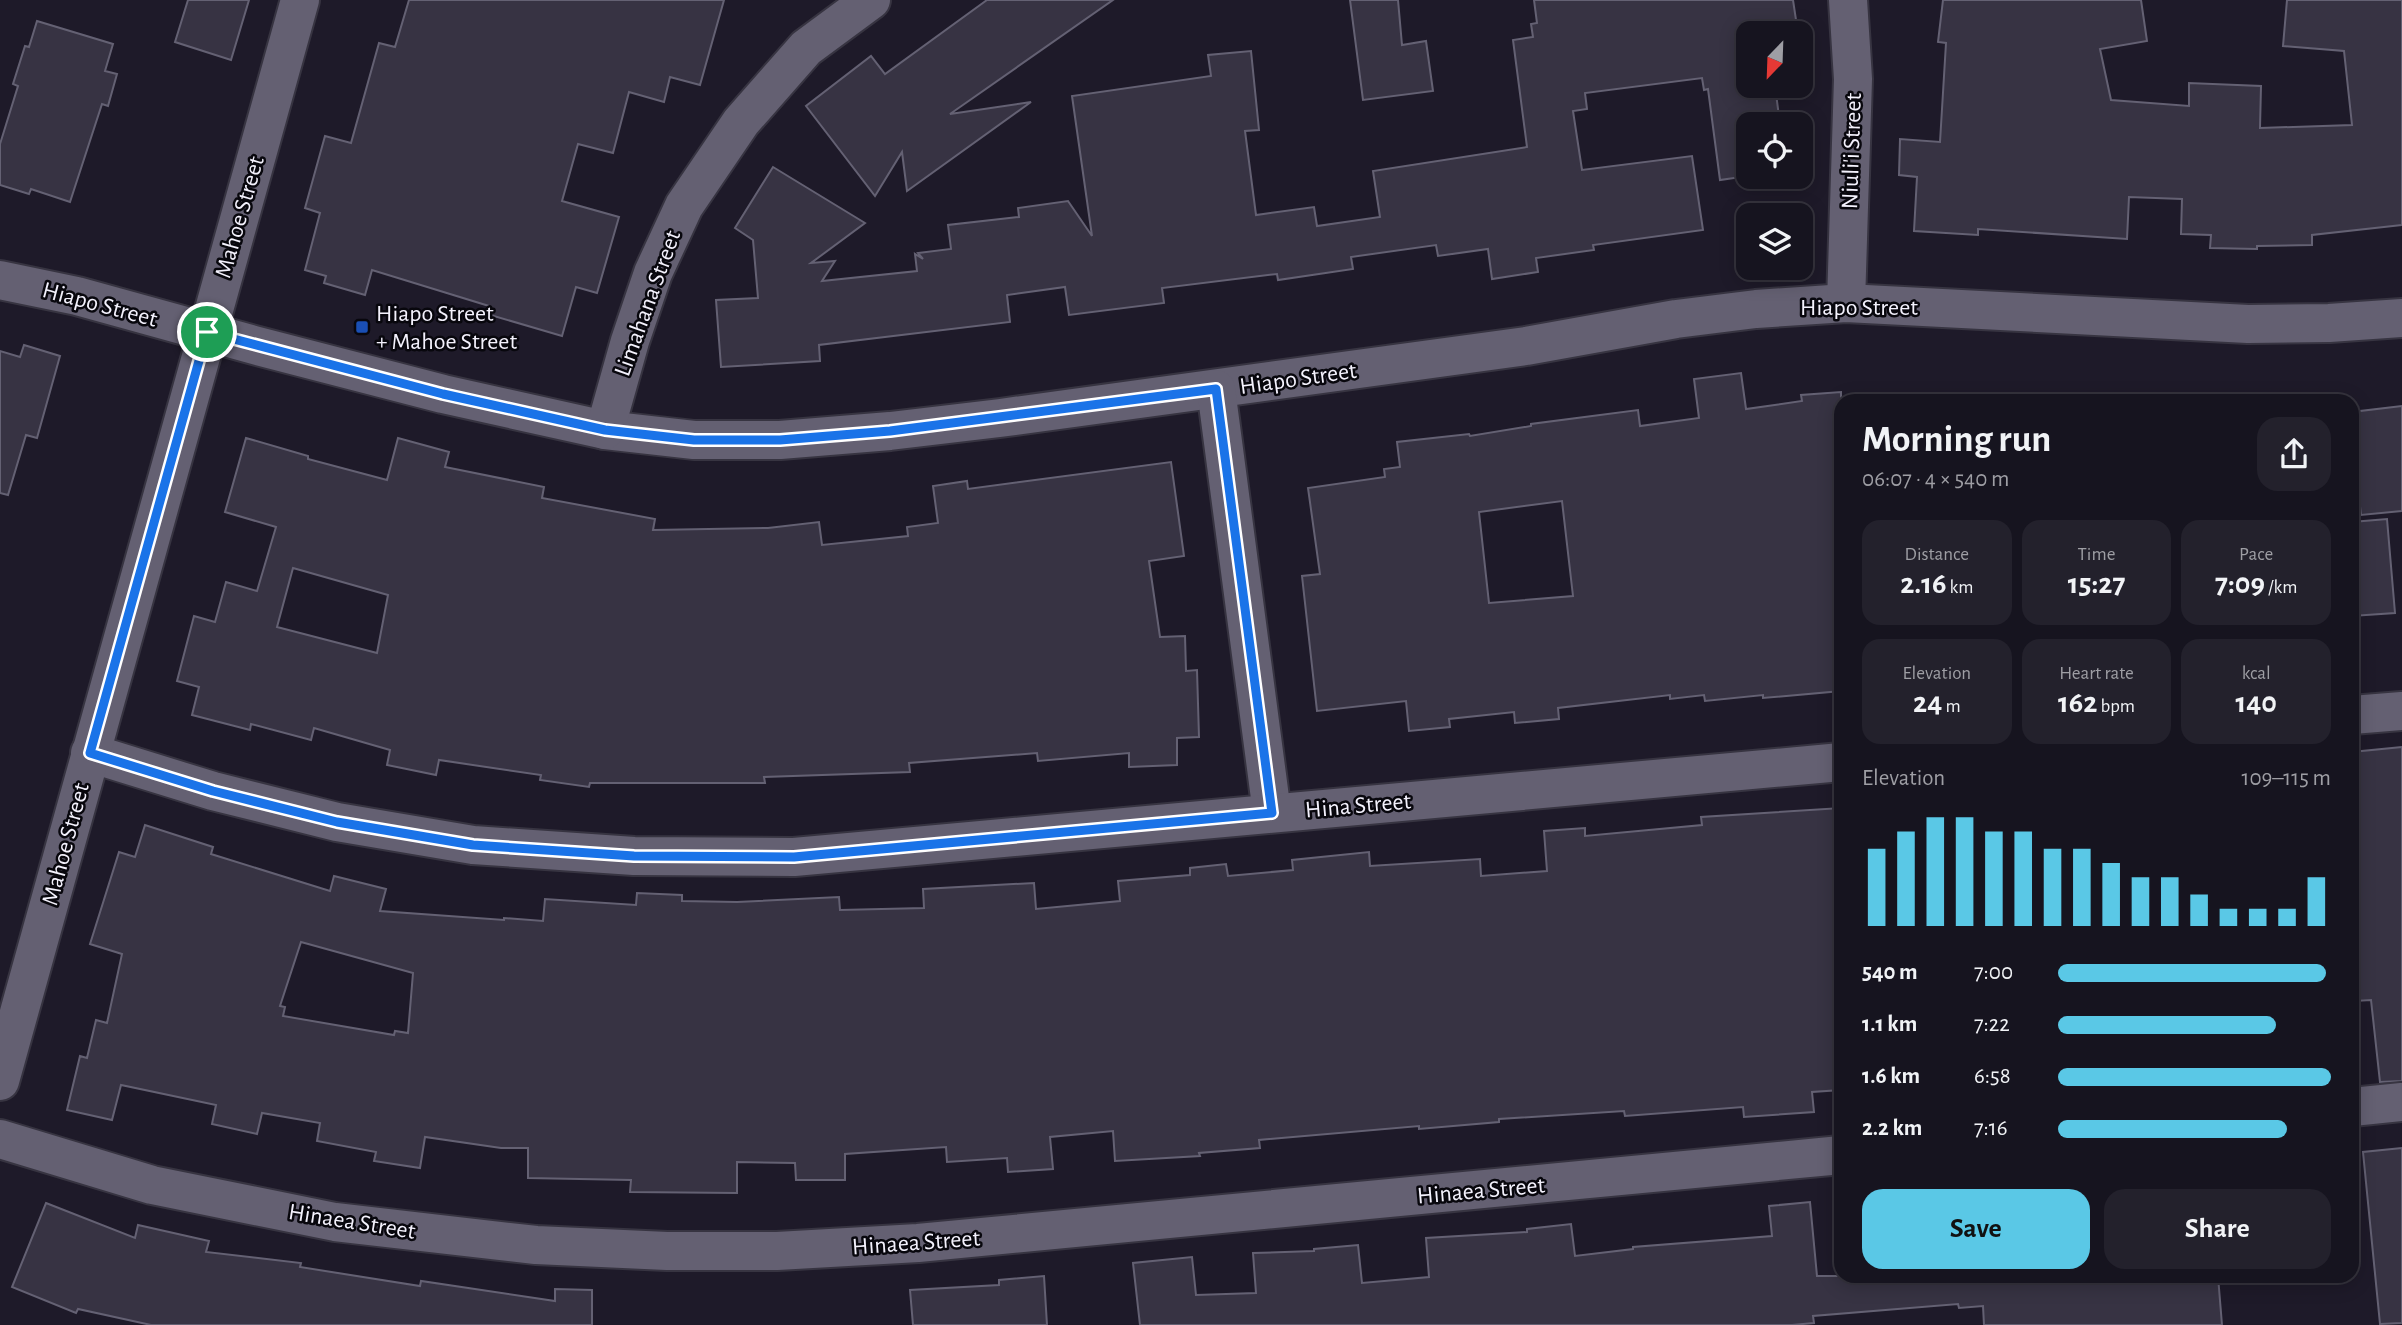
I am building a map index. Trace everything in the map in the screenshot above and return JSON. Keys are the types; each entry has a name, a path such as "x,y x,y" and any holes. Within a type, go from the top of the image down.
{"street":[{"name":"Mahoe Street","path":"0,1081 300,0"},
{"name":"Limahana Street","path":"605,430 630,341 653,273 684,205 741,122 806,48 871,0"},
{"name":"Niuli'i Street","path":"1846,303 1853,79 1848,0"},
{"name":"Hiapo Street","path":"0,280 78,296 443,394 605,430 694,440 780,440 904,429 1526,346 1676,318 1755,309 1846,303 2248,324 2329,323 2402,318"},
{"path":"1216,389 1272,813"},
{"path":"2359,714 2402,711"},
{"name":"Hina Street","path":"90,753 213,791 337,822 473,845 634,856 794,857 1834,763"},
{"path":"2359,1106 2402,1102"},
{"name":"Hinaea Street","path":"0,1139 152,1185 335,1222 536,1245 667,1251 777,1251 918,1243 1834,1156"}],"building":[{"path":"188,0 249,0 231,60 175,42"},
{"path":"409,0 724,0 700,85 670,77 664,102 629,92 613,153 578,144 562,201 619,217 597,293 576,287 562,336 487,314 489,306 372,270 365,295 324,283 326,276 305,270 320,213 305,208 325,136 351,143 379,43 395,47"},
{"path":"987,0 1113,0 950,114 1031,102 907,191 902,152 875,196 806,106 871,56 885,74"},
{"path":"1350,0 1398,0 1402,45 1426,41 1433,91 1363,100"},
{"path":"1534,0 1793,0 1796,21 1736,21 1736,98 1777,98 1778,112 1736,112 1736,178 1720,180 1708,89 1704,90 1702,78 1585,93 1587,109 1573,111 1582,170 1692,156 1703,230 1593,245 1594,250 1536,258 1538,272 1492,279 1488,249 1438,256 1436,245 1351,257 1353,269 1278,280 1277,274 1162,288 1164,303 1069,315 1065,287 1007,295 1010,322 819,345 820,361 721,367 716,300 758,298 753,240 735,228 773,167 865,223 811,263 835,261 822,281 917,271 915,254 923,259 918,253 951,249 948,225 1019,217 1018,208 1068,201 1092,236 1072,96 1211,76 1208,55 1251,51 1259,130 1245,131 1256,215 1314,207 1317,226 1380,217 1373,171 1527,147 1513,40 1533,37 1531,24 1537,23"},
{"path":"1943,0 2141,0 2147,41 2100,49 2111,100 2189,106 2189,83 2261,86 2260,128 2352,125 2344,51 2283,46 2287,0 2402,0 2402,225 2312,235 2312,245 2257,246 2257,249 2210,248 2211,235 2181,234 2182,199 2129,197 2127,239 1978,229 1978,235 1914,231 1917,177 1899,175 1900,139 1940,142 1946,43 1938,42"},
{"path":"37,21 113,44 105,71 117,74 108,106 102,104 70,202 31,189 29,194 0,185 0,144 18,86 13,84 25,46 29,47"},
{"path":"24,345 60,356 37,438 26,435 8,495 0,493 0,351 20,357"},
{"path":"1741,373 1746,409 1802,401 1801,395 1841,392 1834,394 1834,692 1705,701 1704,695 1670,699 1670,695 1558,708 1559,719 1515,723 1514,712 1449,719 1450,727 1409,731 1406,701 1317,711 1302,576 1320,574 1308,488 1385,477 1384,469 1400,467 1397,442 1470,436 1531,424 1638,410 1640,426 1699,418 1694,379","holes":["1562,501 1573,596 1489,603 1479,512"]},
{"path":"2402,406 2402,511 2361,515 2359,411"},
{"path":"246,438 308,456 308,459 387,480 398,438 449,452 445,467 544,487 542,498 655,519 653,530 768,528 819,522 822,545 908,536 907,527 938,523 933,486 967,481 968,489 1171,462 1184,556 1149,561 1160,637 1185,636 1186,671 1197,670 1199,737 1177,738 1177,765 1129,767 1129,753 1038,761 1037,753 909,763 910,772 764,777 765,783 590,783 589,787 540,780 541,775 439,760 436,775 387,765 390,750 314,728 311,740 251,724 250,730 192,715 199,687 177,681 194,616 215,622 226,582 257,591 276,527 225,512","holes":["293,568 388,595 377,653 277,627"]},
{"path":"2387,519 2395,613 2359,616 2359,521"},
{"path":"2402,747 2402,1081 2380,1082 2371,1000 2359,1001 2359,751"},
{"path":"1834,808 1834,1090 1812,1092 1814,1112 1744,1117 1743,1107 1625,1116 1624,1111 1499,1119 1499,1122 1419,1129 1419,1126 1259,1140 1260,1148 1199,1153 1200,1156 1115,1161 1113,1131 1050,1137 1053,1169 1008,1172 1007,1158 947,1162 946,1147 845,1154 845,1180 796,1180 795,1163 737,1162 737,1193 630,1192 631,1180 528,1178 528,1148 501,1148 425,1137 420,1168 374,1161 376,1152 317,1141 320,1123 262,1113 257,1134 212,1124 216,1105 121,1085 112,1120 67,1110 80,1056 87,1058 96,1020 107,1023 122,954 90,944 119,852 135,857 145,825 213,847 211,854 330,891 334,876 386,889 380,911 543,921 545,899 636,905 637,893 682,895 682,901 737,902 839,897 840,910 924,908 923,889 1034,883 1036,909 1120,901 1118,881 1190,875 1190,868 1226,864 1228,876 1293,870 1292,860 1369,852 1370,866 1480,859 1481,876 1547,871 1544,831 1585,828 1585,836 1702,825 1701,817","holes":["301,942 413,973 408,1033 395,1031 394,1035 283,1016 285,1007 280,1006"]},
{"path":"2402,1148 2402,1323 2380,1324 2363,1152"},
{"path":"1810,1202 1817,1276 1834,1276 1834,1283 2219,1283 2222,1325 1984,1325 1983,1306 1959,1308 1958,1304 1813,1316 1814,1323 1792,1325 1140,1325 1133,1263 1192,1257 1196,1295 1256,1293 1253,1253 1314,1251 1358,1245 1362,1283 1429,1277 1426,1238 1527,1232 1527,1229 1571,1224 1575,1256 1633,1247 1772,1236 1769,1206"},
{"path":"46,1203 135,1238 138,1225 209,1241 206,1252 301,1263 300,1267 420,1286 421,1281 555,1301 555,1289 592,1290 592,1325 151,1325 78,1309 76,1313 12,1287"},
{"path":"1044,1276 1047,1325 913,1325 910,1290 999,1285 999,1280"}],"place":[{"name":"Hiapo Street + Mahoe Street","path":"362,327"}],"route":[{"path":"207,332 443,394 605,430 694,440 780,440 890,431 1216,389 1272,813 794,857 634,856 473,845 337,822 213,791 90,753 207,332"}]}
